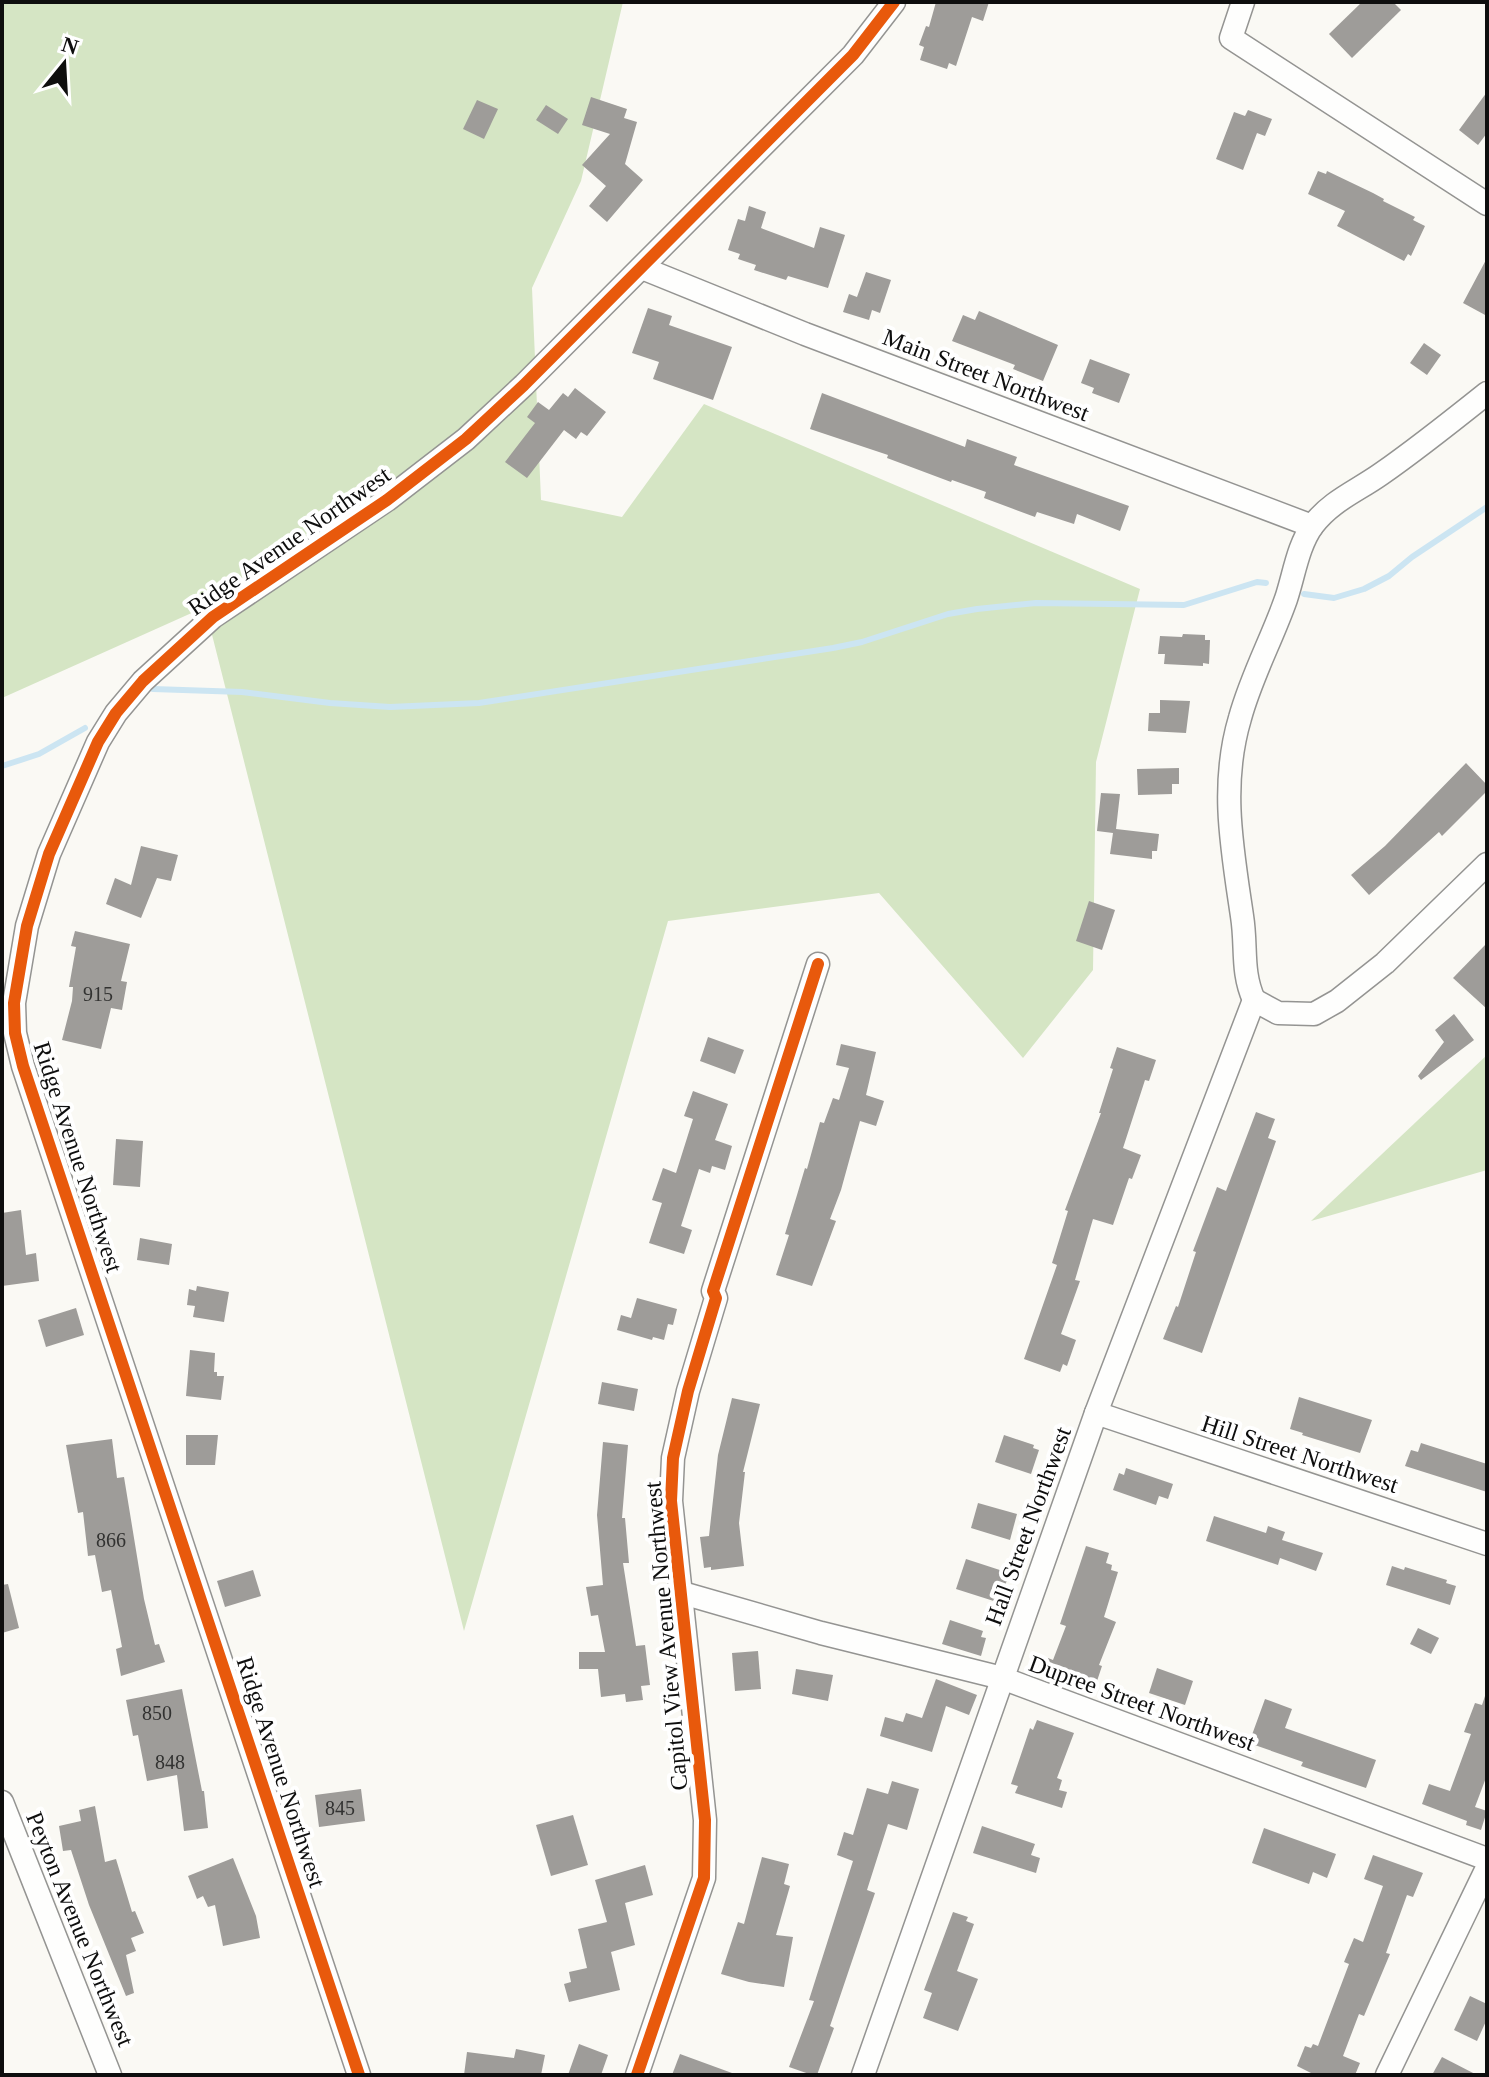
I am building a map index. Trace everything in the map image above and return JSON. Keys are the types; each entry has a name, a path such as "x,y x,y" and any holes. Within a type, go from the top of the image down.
{"street":[{"name":"Ridge Avenue Northwest","path":"359,2075 23,1066 15,1033 14,1003 27,926 49,854 98,742 143,681 213,617 387,500 466,439 642,268 853,55 894,2"},
{"path":"1243,2 1231,38 1487,204"},
{"name":"Main Street Northwest","path":"642,268 820,340 1312,526"},
{"path":"1487,393 1413,452 1336,501 1312,526 1303,545 1240,716 1231,757 1228,819 1243,923 1245,980 1254,1000 1278,1013 1314,1014 1325,1008 1385,963 1487,864"},
{"name":"Capitol View Avenue Northwest","path":"637,2075 704,1878 705,1820 679,1592 671,1501 673,1458 688,1391 716,1298 713,1291 818,964"},
{"name":"Hall Street Northwest","path":"863,2075 1096,1413 1254,1000"},
{"name":"Hill Street Northwest","path":"1096,1413 1487,1544"},
{"name":"Dupree Street Northwest","path":"679,1592 821,1633 1002,1678 1487,1859"},
{"name":"Peyton Avenue Northwest","path":"2,1802 110,2075"},
{"path":"1387,2075 1487,1868"}],"green space":[{"path":"2,2 623,2 581,181 532,288 541,500 622,517 704,404 1140,589 1096,762 1093,970 1023,1058 879,893 668,921 464,1631 205,607 2,698"},
{"path":"1487,1055 1487,1170 1311,1221"}],"building":[{"path":"936,2 989,2 983,21 972,17 956,66 949,63 947,69 920,60 924,47 919,45 926,26 929,27"},
{"path":"1362,2 1393,2 1401,10 1352,58 1329,34"},
{"path":"1487,92 1487,133 1478,145 1459,130"},
{"path":"591,97 627,109 624,118 637,122 625,164 643,180 607,222 589,206 606,186 582,165 610,134 582,125"},
{"path":"477,100 498,109 484,139 463,129"},
{"path":"546,105 568,119 558,134 536,120"},
{"path":"1248,110 1272,119 1265,136 1257,133 1243,170 1216,159 1234,112 1245,116"},
{"path":"1318,171 1326,174 1327,171 1373,193 1425,226 1411,256 1408,254 1404,261 1337,226 1345,211 1308,194"},
{"path":"749,206 766,212 761,228 814,248 820,227 845,235 828,288 754,270 756,265 738,259 740,254 728,250 738,219 745,221"},
{"path":"1487,258 1487,316 1463,303"},
{"path":"866,272 891,280 880,313 872,310 869,320 843,312 849,294 857,297"},
{"path":"648,308 672,316 669,325 732,347 713,400 653,379 659,362 632,353"},
{"path":"979,311 1058,345 1043,381 1013,369 1015,365 952,341 963,315 975,320"},
{"path":"1424,343 1441,355 1427,375 1410,363"},
{"path":"1090,359 1130,374 1119,403 1092,393 1094,388 1081,383"},
{"path":"575,388 606,412 587,436 581,432 576,439 564,430 527,478 505,462 535,423 527,417 538,402 549,410 563,393 568,397"},
{"path":"822,393 965,447 967,439 1017,457 1014,465 1129,506 1120,531 1077,514 1074,524 1037,512 1035,517 984,498 986,492 810,429"},
{"path":"1183,634 1205,635 1205,640 1210,640 1209,664 1164,664 1165,654 1158,654 1160,636 1182,637"},
{"path":"1160,700 1190,701 1186,733 1148,731 1149,713 1160,713"},
{"path":"1466,763 1487,785 1487,791 1442,836 1439,832 1369,895 1351,875 1385,846"},
{"path":"1179,768 1179,784 1172,784 1172,794 1138,795 1137,769"},
{"path":"1101,793 1120,794 1116,829 1159,834 1157,851 1152,851 1152,859 1110,854 1113,833 1097,831"},
{"path":"141,846 178,855 171,881 157,878 141,918 106,904 115,878 131,885"},
{"path":"1089,901 1115,910 1102,950 1076,941"},
{"path":"75,931 130,944 121,981 127,982 122,1010 111,1008 101,1049 62,1040 72,1001 73,987 69,987 76,947 71,946"},
{"path":"1487,943 1487,1009 1453,978"},
{"path":"1454,1014 1474,1040 1421,1080 1418,1076 1444,1042 1435,1030"},
{"path":"708,1037 744,1050 735,1074 700,1061"},
{"path":"841,1044 876,1052 866,1095 884,1101 876,1126 860,1121 830,1219 836,1221 812,1286 776,1275 789,1235 785,1234 820,1122 824,1123 833,1098 839,1100 849,1068 836,1065"},
{"path":"1117,1047 1156,1060 1149,1081 1145,1080 1123,1148 1141,1155 1132,1179 1129,1178 1113,1225 1093,1219 1075,1280 1080,1281 1061,1334 1076,1340 1067,1366 1063,1364 1060,1372 1024,1359 1057,1265 1052,1263 1068,1211 1065,1210 1101,1113"},
{"path":"693,1091 728,1104 715,1140 732,1146 725,1170 712,1166 710,1173 699,1169 681,1226 692,1230 684,1254 649,1243 662,1203 652,1200 663,1168 676,1173 693,1119 684,1116"},
{"path":"1256,1112 1275,1119 1268,1138 1276,1141 1202,1353 1163,1339 1178,1307 1196,1252 1193,1251 1217,1187 1226,1191"},
{"path":"116,1139 143,1141 140,1187 113,1185"},
{"path":"21,1210 26,1255 36,1253 39,1281 2,1286 2,1213"},
{"path":"140,1238 172,1244 169,1265 137,1260"},
{"path":"197,1286 229,1292 224,1322 193,1317 195,1306 187,1305 189,1289 196,1291"},
{"path":"637,1298 677,1309 673,1325 668,1324 664,1340 653,1337 652,1340 617,1330 621,1315 631,1318"},
{"path":"76,1308 84,1335 46,1347 38,1320"},
{"path":"190,1350 215,1353 214,1372 217,1376 224,1376 221,1400 186,1396"},
{"path":"602,1382 638,1389 634,1411 598,1404"},
{"path":"1299,1397 1372,1420 1360,1453 1290,1429"},
{"path":"732,1398 760,1404 743,1472 739,1523 744,1566 711,1570 711,1567 704,1568 700,1537 709,1536 718,1455"},
{"path":"186,1435 218,1435 215,1465 186,1465"},
{"path":"1004,1435 1034,1445 1033,1448 1039,1450 1031,1474 995,1462"},
{"path":"112,1439 117,1478 124,1477 144,1599 155,1645 159,1644 165,1662 121,1676 116,1649 122,1647 111,1590 102,1592 95,1555 88,1556 83,1512 78,1513 66,1445"},
{"path":"603,1442 628,1445 622,1518 625,1518 629,1563 623,1563 636,1646 645,1645 650,1685 641,1686 643,1700 626,1702 625,1694 601,1697 598,1669 579,1669 579,1652 605,1652 598,1615 591,1616 586,1587 603,1585 597,1515"},
{"path":"1421,1443 1487,1464 1487,1492 1405,1466 1411,1450 1418,1452"},
{"path":"1126,1468 1173,1484 1168,1499 1159,1496 1156,1505 1113,1490 1119,1473 1124,1475"},
{"path":"978,1503 1017,1514 1010,1540 971,1528"},
{"path":"1214,1516 1266,1533 1268,1526 1285,1532 1282,1540 1323,1553 1316,1571 1280,1558 1278,1565 1206,1541"},
{"path":"1086,1546 1109,1553 1106,1563 1112,1565 1111,1570 1118,1572 1104,1617 1116,1622 1099,1665 1102,1666 1096,1684 1085,1680 1082,1689 1042,1675 1048,1658 1053,1660 1066,1626 1060,1624"},
{"path":"966,1559 1009,1573 1000,1603 956,1589"},
{"path":"1392,1566 1447,1580 1446,1583 1456,1586 1450,1605 1386,1585"},
{"path":"253,1570 261,1596 225,1607 217,1581"},
{"path":"8,1584 19,1628 2,1633 2,1585"},
{"path":"950,1620 983,1631 981,1637 986,1638 981,1656 942,1644"},
{"path":"1418,1628 1439,1638 1431,1654 1410,1644"},
{"path":"758,1651 761,1689 735,1691 732,1653"},
{"path":"1157,1668 1193,1681 1185,1705 1149,1693"},
{"path":"796,1669 833,1675 828,1701 792,1694"},
{"path":"936,1679 977,1695 969,1715 946,1706 932,1752 880,1736 885,1717 903,1722 906,1713 922,1718"},
{"path":"182,1689 204,1791 208,1828 184,1831 177,1775 147,1781 138,1735 133,1736 126,1700"},
{"path":"1485,1696 1487,1775 1475,1807 1487,1811 1481,1830 1466,1825 1467,1821 1422,1804 1429,1784 1450,1791 1471,1734 1464,1732 1475,1703 1482,1705"},
{"path":"1265,1699 1292,1709 1285,1728 1376,1760 1366,1788 1301,1766 1303,1762 1249,1743"},
{"path":"1037,1720 1074,1733 1057,1778 1062,1780 1059,1790 1067,1792 1062,1808 1015,1793 1018,1786 1011,1784 1030,1728 1033,1730"},
{"path":"892,1781 919,1789 907,1830 888,1824 867,1890 875,1893 830,2026 834,2028 817,2075 812,2075 789,2067 814,2001 809,2000 853,1861 837,1855 844,1832 853,1835 867,1788 888,1794"},
{"path":"361,1789 365,1821 319,1827 315,1795"},
{"path":"95,1806 105,1862 116,1859 132,1912 135,1911 144,1933 131,1938 136,1951 126,1955 134,1993 126,1996 89,1905 71,1850 63,1851 59,1826 81,1821 79,1810"},
{"path":"573,1815 588,1865 551,1876 536,1825"},
{"path":"982,1826 1035,1844 1031,1855 1040,1858 1036,1873 973,1853"},
{"path":"1264,1828 1336,1854 1327,1878 1313,1872 1309,1884 1252,1863"},
{"path":"1373,1855 1423,1873 1413,1897 1407,1895 1386,1953 1390,1954 1364,2016 1359,2014 1343,2056 1360,2063 1355,2075 1315,2075 1297,2066 1305,2046 1318,2046 1349,1964 1344,1962 1354,1938 1363,1942 1383,1886 1364,1879"},
{"path":"762,1857 789,1864 784,1884 790,1886 776,1935 793,1937 784,1987 721,1974 738,1922 744,1924"},
{"path":"233,1858 256,1916 260,1938 223,1946 215,1905 208,1907 203,1896 197,1899 188,1876"},
{"path":"645,1865 653,1895 625,1903 635,1945 611,1952 620,1990 569,2002 564,1984 571,1982 569,1972 587,1968 578,1929 607,1922 595,1880"},
{"path":"953,1912 968,1917 966,1921 974,1924 957,1971 978,1979 958,2031 923,2018 932,1993 924,1990"},
{"path":"1470,1996 1487,2004 1487,2019 1477,2041 1454,2030"},
{"path":"579,2044 608,2055 601,2075 568,2075"},
{"path":"516,2049 545,2055 541,2075 464,2075 467,2052 514,2058"},
{"path":"680,2054 732,2073 672,2075"},
{"path":"1442,2057 1477,2075 1432,2075"}],"waterway":[{"path":"1304,594 1334,598 1364,589 1389,576 1487,507"},
{"path":"153,689 242,692 390,707 479,703 833,648 862,642 948,614 977,609 1036,603 1184,605 1257,582 1266,583"},
{"path":"2,766 39,754 85,728"}],"cycle path":[{"path":"359,2075 23,1066 15,1033 14,1003 27,926 49,854 98,742 116,713 143,681 213,617 387,500 466,439 524,385 853,55 894,2"},
{"path":"637,2075 704,1878 705,1820 671,1501 673,1458 688,1391 716,1298 713,1291 818,964"}]}
